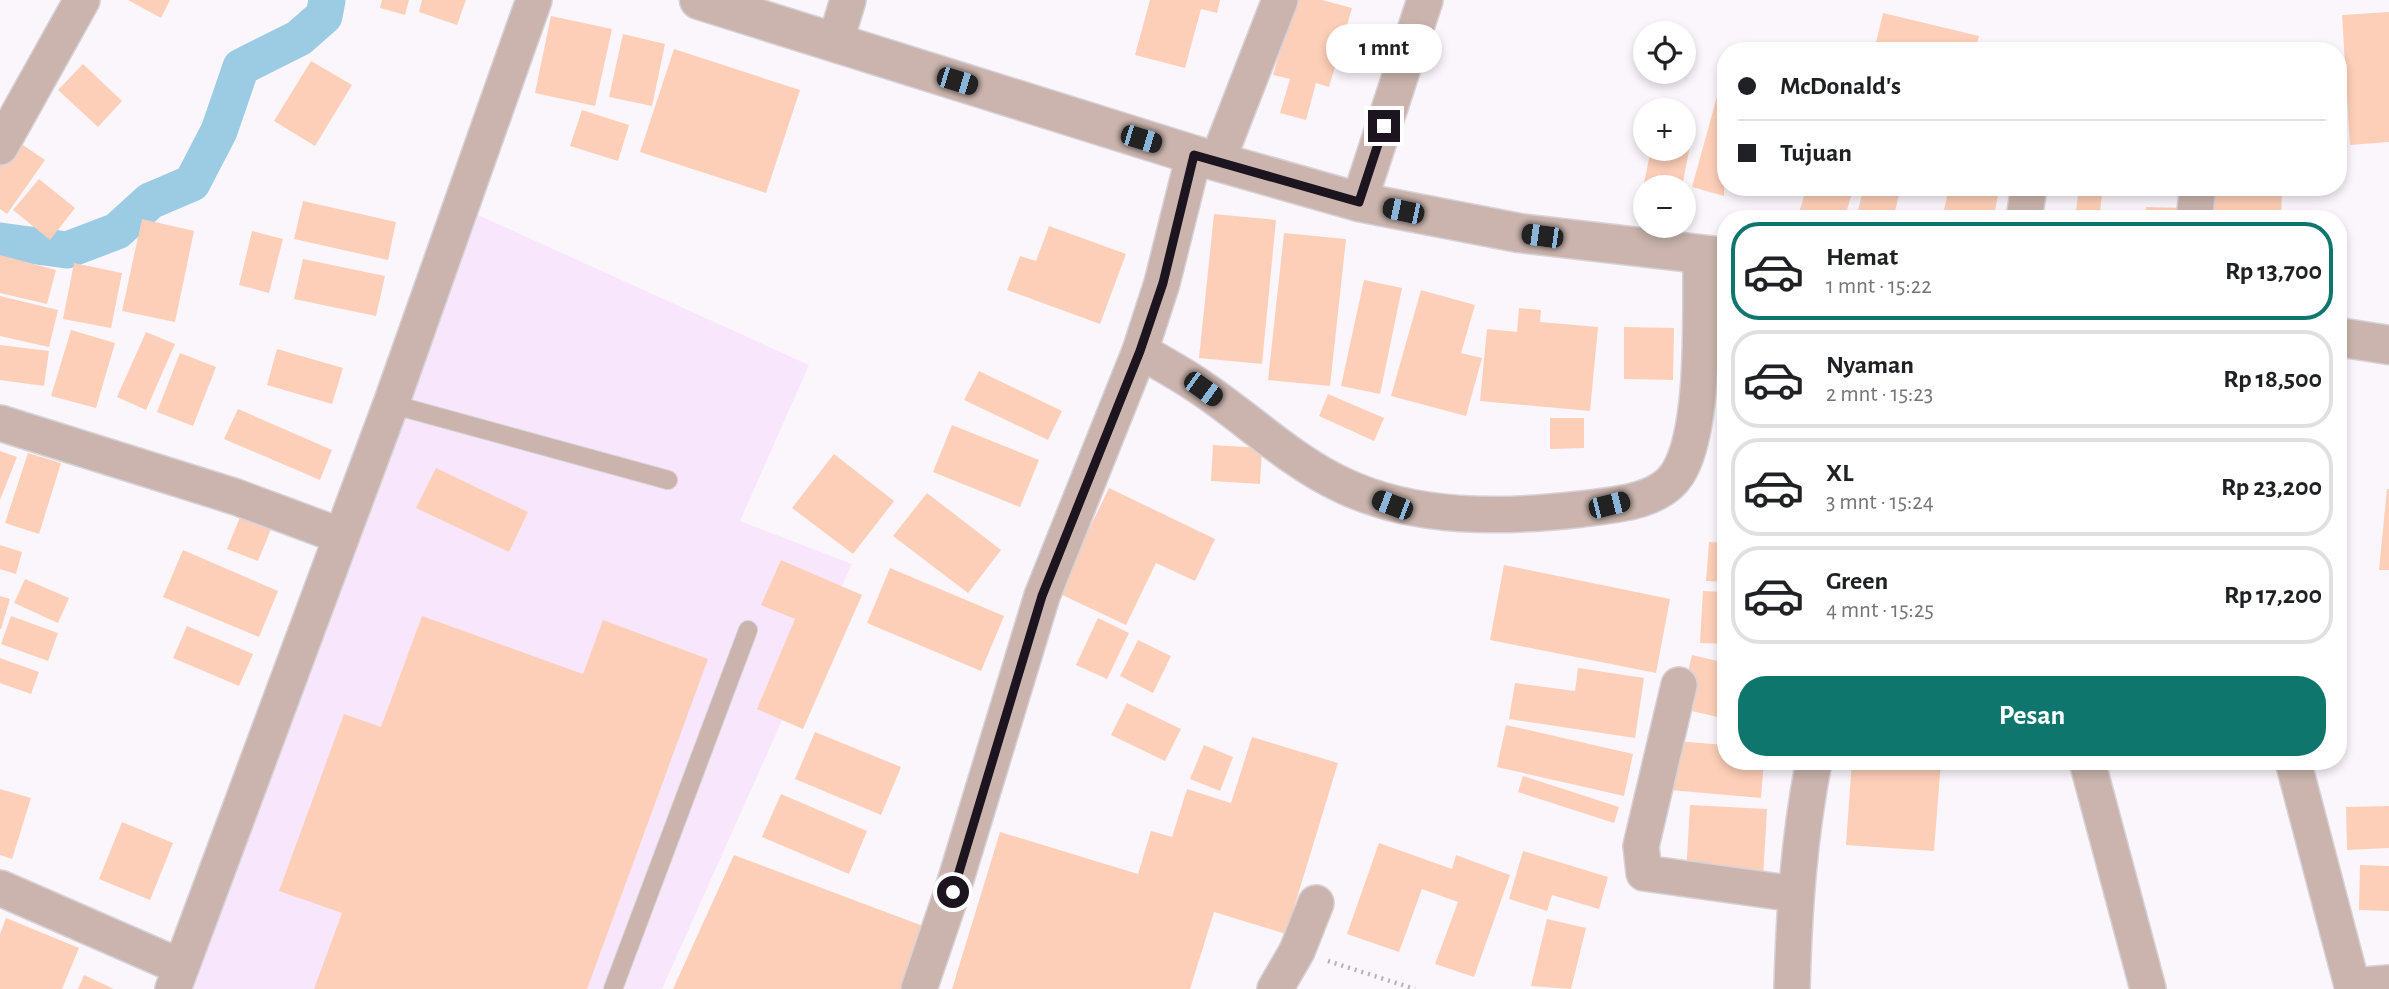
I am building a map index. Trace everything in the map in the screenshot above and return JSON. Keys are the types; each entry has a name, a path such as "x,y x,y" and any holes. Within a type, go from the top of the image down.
{"street":[{"path":"0,147 82,0"},
{"path":"0,888 177,978 391,404 534,0"},
{"path":"699,0 1205,158 1359,202 1519,233 1713,256 1699,347 1690,448 1676,476 1654,494 1609,505 1544,513 1468,513 1392,505 1341,485 1203,389 1140,351"},
{"path":"835,43 848,0"},
{"path":"919,989 953,892 1042,596 1140,351 1205,158 1280,0"},
{"path":"1359,202 1426,0"},
{"path":"2347,338 2389,345"},
{"path":"0,423 236,497 341,536"},
{"path":"1679,685 1641,846 1643,873 1795,894"},
{"path":"1792,989 1795,894 1801,831 1812,770"},
{"path":"2089,770 2148,989"},
{"path":"2295,770 2353,987 2389,983"},
{"path":"1275,989 1297,951 1316,903"}],"lane":[{"path":"391,404 668,480"},
{"path":"613,989 748,630"}],"path":[{"path":"1297,951 1415,989"}],"shaded area":[{"path":"476,214 809,365 740,521 852,564 662,989 191,989"}],"building":[{"path":"128,0 170,0 161,18"},
{"path":"382,0 409,0 405,15 380,8"},
{"path":"422,0 466,0 457,25 419,12"},
{"path":"1150,0 1220,0 1217,13 1201,9 1185,68 1135,55"},
{"path":"1295,0 1322,0 1352,8 1329,87 1316,83 1306,120 1280,113 1290,79 1273,75"},
{"path":"2389,12 2389,142 2350,145 2347,42 2344,42 2342,15"},
{"path":"1883,13 1979,36 1977,42 1876,42"},
{"path":"551,16 612,29 595,106 535,93"},
{"path":"623,34 665,44 652,106 609,97"},
{"path":"674,49 800,90 766,193 640,152"},
{"path":"311,61 352,85 315,146 274,121"},
{"path":"83,64 122,101 98,127 58,90"},
{"path":"1717,97 1717,194 1696,188 1695,175"},
{"path":"582,110 629,125 618,161 570,146"},
{"path":"17,141 45,160 7,214 0,209 0,165"},
{"path":"1649,161 1687,161 1684,175 1646,175"},
{"path":"39,179 75,208 50,240 13,210"},
{"path":"1804,196 1851,196 1847,210 1800,210"},
{"path":"1862,196 1899,196 1895,210 1858,210"},
{"path":"1947,196 1998,196 1995,210 1944,210"},
{"path":"2078,196 2102,196 2100,210 2076,210"},
{"path":"2203,196 2282,196 2281,210 2202,210"},
{"path":"303,201 396,222 388,260 294,239"},
{"path":"2146,207 2186,208 2186,210 2146,210"},
{"path":"1214,214 1276,220 1262,364 1199,358"},
{"path":"142,219 194,231 175,322 122,311"},
{"path":"1049,226 1126,254 1100,324 1007,290 1020,256 1036,261"},
{"path":"252,231 283,239 269,293 239,285"},
{"path":"1284,233 1346,239 1330,386 1268,380"},
{"path":"0,255 56,270 47,304 0,293"},
{"path":"303,259 385,276 376,316 294,299"},
{"path":"74,263 122,273 111,328 63,319"},
{"path":"1364,280 1402,288 1380,394 1341,386"},
{"path":"1421,290 1475,305 1461,353 1482,358 1466,416 1391,396"},
{"path":"0,296 58,310 49,347 0,336"},
{"path":"1519,308 1541,310 1540,322 1598,327 1590,411 1480,401 1487,329 1517,332"},
{"path":"1624,327 1674,328 1673,380 1624,379"},
{"path":"71,330 115,343 96,408 51,396"},
{"path":"146,332 175,344 146,410 117,397"},
{"path":"0,345 49,351 44,386 0,380"},
{"path":"277,349 343,368 332,404 267,385"},
{"path":"180,353 216,367 193,426 157,412"},
{"path":"979,371 1062,411 1048,440 964,400"},
{"path":"1328,394 1384,418 1374,441 1319,416"},
{"path":"238,409 332,450 320,480 224,439"},
{"path":"1550,418 1584,418 1584,448 1550,449"},
{"path":"952,425 1039,460 1020,507 933,472"},
{"path":"1213,445 1262,448 1260,484 1211,481"},
{"path":"0,451 17,457 0,500"},
{"path":"28,453 61,463 39,534 5,523"},
{"path":"834,454 894,501 853,554 792,508"},
{"path":"436,468 528,512 509,552 416,508"},
{"path":"1109,488 1215,539 1195,581 1156,563 1126,625 1058,593"},
{"path":"2387,489 2389,570 2379,570"},
{"path":"927,493 1001,550 968,593 893,536"},
{"path":"245,505 276,517 258,561 227,549"},
{"path":"1709,542 1717,542 1717,582 1706,581"},
{"path":"0,545 22,552 16,574 0,569"},
{"path":"183,550 278,591 259,637 163,597"},
{"path":"781,560 862,595 803,729 757,709 795,619 761,605"},
{"path":"1504,565 1670,599 1656,673 1490,640"},
{"path":"890,568 1004,616 981,671 867,623"},
{"path":"25,579 69,598 58,623 14,603"},
{"path":"1703,591 1717,592 1717,644 1700,643"},
{"path":"0,596 10,599 1,629 0,629"},
{"path":"11,616 58,633 48,661 1,644"},
{"path":"422,616 583,674 603,620 708,659 587,989 314,989 342,913 279,891 344,714 381,727"},
{"path":"1098,618 1129,633 1107,679 1076,665"},
{"path":"187,626 253,654 239,686 173,658"},
{"path":"1138,640 1171,656 1153,693 1120,676"},
{"path":"1692,655 1717,661 1717,717 1679,708"},
{"path":"0,658 39,672 31,694 0,683"},
{"path":"1578,668 1644,678 1635,738 1509,719 1515,683 1575,691"},
{"path":"1127,703 1181,729 1165,761 1111,735"},
{"path":"1506,725 1633,754 1624,796 1497,767"},
{"path":"815,732 901,767 881,815 795,779"},
{"path":"1252,737 1338,763 1286,934 1214,912 1190,989 952,989 1000,832 1138,874 1151,831 1172,837 1187,789 1231,803"},
{"path":"1675,741 1717,744 1717,770 1763,770 1761,798 1670,790"},
{"path":"1204,745 1233,757 1220,791 1190,779"},
{"path":"1851,770 1940,770 1934,851 1846,845"},
{"path":"1523,776 1619,807 1614,823 1518,792"},
{"path":"0,789 31,798 12,859 0,855"},
{"path":"781,794 867,831 849,874 762,837"},
{"path":"1690,805 1767,809 1763,879 1686,875"},
{"path":"2389,806 2389,848 2347,850 2346,807"},
{"path":"122,822 173,843 150,900 99,879"},
{"path":"1379,843 1452,869 1456,855 1510,875 1474,977 1435,964 1458,902 1422,889 1399,952 1347,934"},
{"path":"1523,851 1608,877 1599,909 1552,895 1547,911 1509,899"},
{"path":"734,855 923,926 900,989 673,989"},
{"path":"2360,865 2389,866 2389,911 2359,910"},
{"path":"6,918 79,948 62,989 0,989 0,934"},
{"path":"1547,919 1586,928 1571,989 1531,986"},
{"path":"84,975 114,989 78,989"}],"waterway":[{"path":"0,241 67,250 117,231 150,201 192,183 219,131 241,67 299,38 324,16 327,0"}],"route":[{"path":"953,892 1042,596 1140,351 1163,283 1194,155 1359,202 1384,126"}]}
